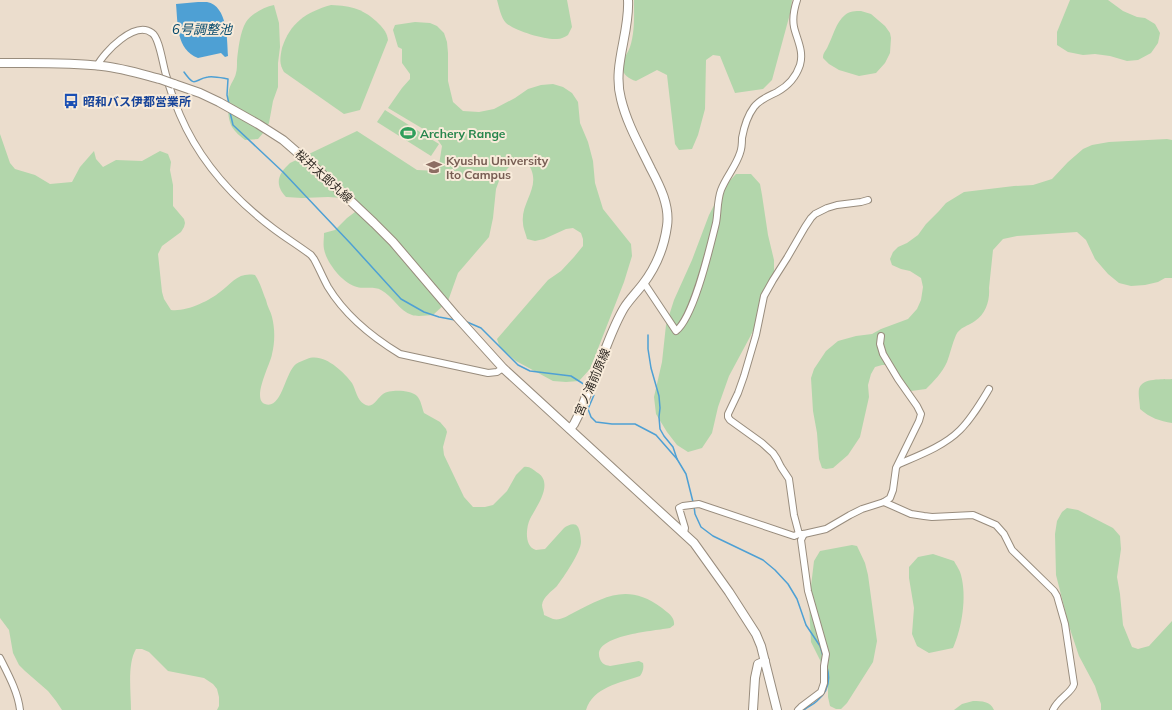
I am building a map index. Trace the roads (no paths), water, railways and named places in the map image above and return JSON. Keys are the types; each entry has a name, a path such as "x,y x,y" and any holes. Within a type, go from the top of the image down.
{"main road":[{"name":"宮ノ浦前原線","path":"628,0 629,11 618,81 620,97 625,114 662,190 668,224 664,244 657,262 644,283 624,307 586,398 574,424 570,429 694,543 733,598 756,634 765,661"},
{"name":"桜井太郎丸線","path":"0,63 53,63 97,66 122,69 160,79 200,94 233,110 283,140 338,188 393,242 465,327 503,368 570,429"},
{"path":"753,710 755,678 758,664 765,661 776,710"}],"street":[{"path":"644,283 676,330 683,324 696,294 716,222 720,192 740,153 745,128 750,113 761,100 790,83 797,72 802,56 794,21 794,9 797,0"},
{"path":"97,66 101,58 128,34 141,30 154,34 157,38 166,78 181,116 203,157 239,200 274,229 311,255 329,288 360,325 400,354 488,373 497,372 503,368"},
{"path":"798,710 821,692 824,684 826,654 808,591 801,534 794,515 789,479 773,454 730,420 728,418 728,414 744,376 756,335 764,296 805,227 815,214 827,208 868,200"},
{"path":"684,533 685,528 679,508 683,506 699,504 794,536 826,529 862,509 884,502 890,498 892,495 896,468 919,422 921,414 883,354 880,344 880,336"},
{"path":"898,464 936,447 960,430 977,410 989,389"},
{"path":"884,502 911,514 924,516 973,515 996,526 1004,534 1012,550 1054,591 1057,596 1065,624 1074,688 1059,700 1053,710"},
{"path":"0,658 15,691 20,710"}],"water":[{"name":"6号調整池","path":"207,2 214,5 223,17 228,56 225,57 221,53 198,58 186,49 182,42 178,28 176,4"}],"waterway":[{"path":"184,72 193,82 210,77 228,79 227,95 229,104"},
{"path":"230,112 233,125 283,172 401,299 424,312 455,320"},
{"path":"467,322 481,328 518,365 530,371 571,376 587,387"},
{"path":"648,335 648,349 651,368 659,396 660,429 673,447 677,459 686,474 693,502"},
{"path":"591,392 594,395 588,409 591,417 596,422 635,424 656,435 677,459"},
{"path":"694,506 695,514 701,527 713,536 763,560 788,584 797,599 806,625 820,646 823,656"},
{"path":"804,710 821,698 824,694 828,686 829,677 827,667"}],"place":[{"name":"昭和バス伊都営業所","path":"71,101"},
{"name":"Archery Range","path":"408,133"},
{"name":"Kyushu University Ito Campus","path":"434,167"}]}
